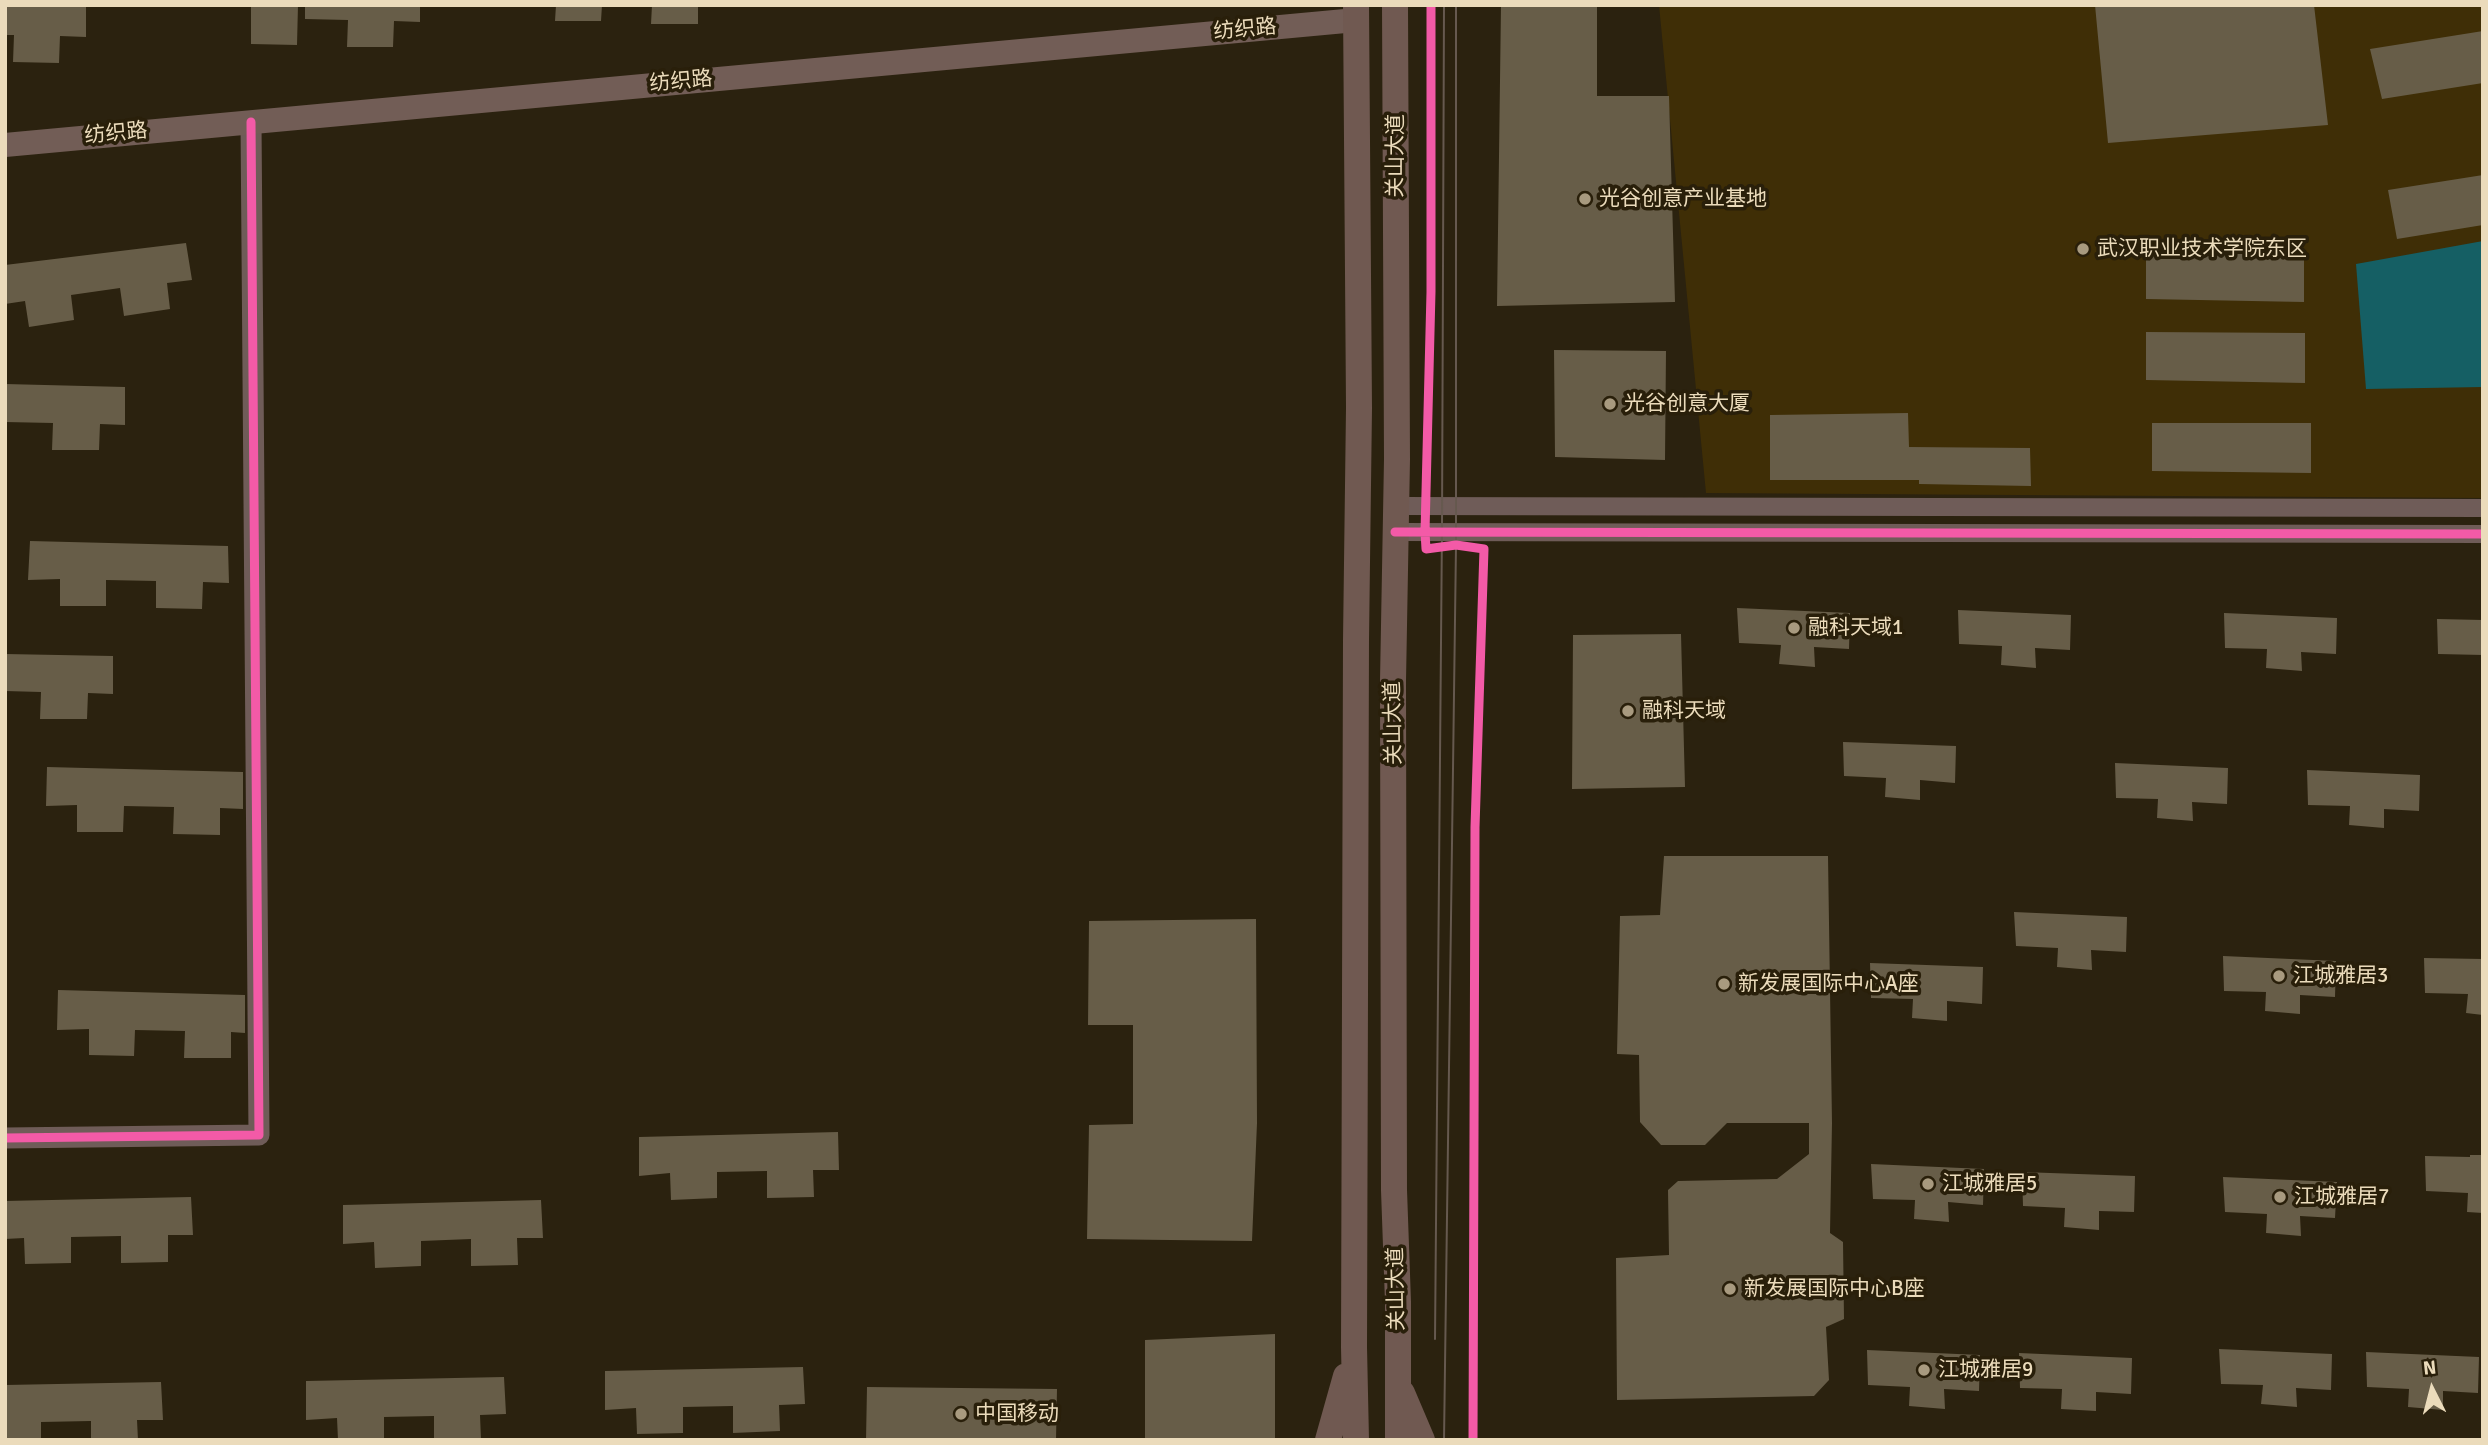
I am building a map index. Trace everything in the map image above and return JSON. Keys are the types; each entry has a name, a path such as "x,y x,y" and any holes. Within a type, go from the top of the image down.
{"main road":[{"name":"关山大道","path":"1395,5 1394,1190 1398,1440"},
{"name":"关山大道","path":"1356,13 1359,408 1355,667 1356,1440"},
{"name":"纺织路","path":"5,145 1356,13"},
{"path":"1328,1440 1354,1347"},
{"path":"1398,1386 1422,1440"}],"street":[{"path":"5,1138 259,1135 251,122"},
{"path":"1395,506 2483,508"},
{"path":"1395,532 2483,534"}],"shaded area":[{"name":"武汉职业技术学院东区","path":"1659,5 2483,5 2483,498 1706,493"}],"water":[{"path":"2483,241 2483,387 2366,389 2356,264"}],"building":[{"path":"5,5 86,5 86,37 60,36 59,63 13,62 14,35 5,35"},
{"path":"251,5 298,5 297,45 251,44"},
{"path":"305,5 420,5 420,22 394,21 393,47 347,47 348,20 305,19"},
{"path":"556,5 602,5 601,21 555,21"},
{"path":"652,5 698,5 698,24 651,24"},
{"name":"光谷创意产业基地","path":"1501,5 1597,5 1597,96 1669,96 1675,302 1497,306"},
{"path":"2095,5 2314,5 2328,125 2108,143"},
{"path":"2483,31 2483,83 2382,99 2370,49"},
{"path":"2483,175 2483,225 2397,239 2388,190"},
{"path":"186,243 192,280 167,283 170,309 124,316 120,288 71,295 74,320 29,327 25,301 5,304 5,265"},
{"path":"2146,251 2304,251 2304,302 2146,299"},
{"path":"2146,332 2305,333 2305,383 2146,380"},
{"name":"光谷创意大厦","path":"1554,350 1666,351 1665,460 1555,457"},
{"path":"5,384 125,387 125,425 100,424 99,450 52,450 53,423 5,422"},
{"path":"1908,413 1909,447 2030,448 2031,486 1919,484 1919,480 1770,480 1770,415"},
{"path":"2152,423 2311,423 2311,473 2152,471"},
{"path":"30,541 228,546 229,583 203,582 202,609 156,608 156,581 106,580 106,606 60,606 60,579 28,580"},
{"name":"融科天域1","path":"1737,608 1850,613 1849,649 1814,647 1815,667 1779,664 1781,645 1739,643"},
{"path":"1958,610 2071,615 2070,650 2035,648 2036,668 2001,665 2002,646 1959,644"},
{"path":"2224,613 2337,618 2336,654 2301,652 2302,671 2266,668 2267,649 2225,648"},
{"path":"2437,619 2483,620 2483,655 2438,654"},
{"name":"融科天域","path":"1681,634 1685,787 1572,789 1573,635"},
{"path":"5,654 113,656 113,694 88,693 87,719 40,719 41,692 5,691"},
{"path":"1843,742 1956,746 1955,783 1920,780 1920,800 1885,797 1886,778 1844,776"},
{"path":"2115,763 2228,768 2227,804 2192,802 2193,821 2157,818 2158,799 2116,798"},
{"path":"47,767 243,772 243,809 220,808 220,835 173,834 174,807 124,806 123,832 77,832 77,805 46,806"},
{"path":"2307,770 2420,775 2419,811 2384,809 2384,828 2349,825 2350,806 2308,805"},
{"path":"1664,856 1828,856 1832,1123 1830,1233 1843,1242 1844,1319 1826,1327 1829,1380 1814,1396 1617,1400 1616,1258 1669,1255 1668,1190 1678,1181 1777,1179 1809,1154 1809,1123 1727,1123 1705,1145 1661,1145 1640,1122 1639,1055 1617,1054 1620,916 1660,915"},
{"path":"2014,912 2127,917 2126,952 2091,950 2092,970 2057,967 2058,948 2016,946"},
{"path":"1256,919 1257,1123 1252,1241 1087,1239 1089,1125 1133,1124 1133,1025 1088,1025 1089,921"},
{"name":"江城雅居3","path":"2223,956 2336,961 2335,997 2300,995 2300,1014 2265,1011 2266,992 2224,991"},
{"path":"2424,958 2483,959 2483,1015 2466,1013 2468,994 2425,993"},
{"path":"1870,963 1983,967 1982,1004 1947,1001 1947,1021 1912,1018 1913,999 1871,998"},
{"path":"58,990 245,995 245,1033 231,1032 231,1058 184,1058 185,1031 135,1030 134,1056 89,1055 89,1029 57,1030"},
{"path":"838,1132 839,1170 813,1170 814,1197 767,1198 767,1171 717,1172 717,1198 671,1200 670,1173 639,1176 639,1137"},
{"path":"2483,1155 2483,1213 2467,1212 2468,1193 2426,1191 2425,1156"},
{"name":"江城雅居5","path":"1871,1164 1984,1169 1983,1205 1948,1202 1949,1222 1914,1219 1915,1200 1873,1199"},
{"path":"2022,1172 2135,1176 2134,1212 2099,1211 2099,1230 2064,1227 2065,1208 2023,1206"},
{"name":"江城雅居7","path":"2223,1177 2337,1182 2335,1218 2300,1216 2301,1236 2266,1233 2267,1214 2225,1212"},
{"path":"191,1197 193,1235 168,1235 168,1262 121,1263 121,1236 71,1237 71,1263 25,1264 24,1238 5,1239 5,1201"},
{"path":"541,1200 543,1238 517,1238 518,1265 471,1266 471,1239 421,1241 421,1266 375,1268 374,1242 343,1244 343,1205"},
{"path":"1275,1334 1275,1440 1145,1440 1145,1340"},
{"path":"2219,1349 2332,1354 2331,1390 2296,1388 2297,1407 2261,1404 2263,1385 2221,1384"},
{"name":"江城雅居9","path":"1867,1350 1980,1355 1979,1391 1944,1389 1945,1409 1909,1406 1910,1387 1868,1385"},
{"path":"2366,1352 2479,1357 2478,1393 2443,1391 2443,1410 2408,1407 2409,1389 2367,1387"},
{"path":"2019,1353 2132,1358 2131,1394 2096,1392 2096,1411 2061,1409 2062,1389 2020,1388"},
{"path":"803,1367 805,1404 779,1405 780,1431 733,1433 733,1406 683,1407 683,1433 637,1434 636,1408 605,1410 605,1371"},
{"path":"504,1377 506,1414 480,1415 481,1440 434,1440 434,1416 384,1417 384,1440 338,1440 337,1418 306,1420 306,1381"},
{"path":"161,1382 163,1420 137,1420 138,1440 91,1440 91,1421 41,1422 41,1440 5,1440 5,1385"},
{"name":"中国移动","path":"867,1387 1057,1389 1056,1440 866,1440"}],"tram line":[{"path":"1435,1339 1444,5"},
{"path":"1444,1440 1456,545 1456,5"}],"cycle path":[{"path":"1431,5 1431,292 1426,549 1456,545 1484,549 1475,827 1473,1440"},
{"path":"5,1138 259,1135 251,122"},
{"path":"1395,532 2483,534"}],"place":[{"name":"光谷创意产业基地","path":"1585,199"},
{"name":"武汉职业技术学院东区","path":"2083,249"},
{"name":"光谷创意大厦","path":"1610,404"},
{"name":"融科天域1","path":"1794,628"},
{"name":"融科天域","path":"1628,711"},
{"name":"江城雅居3","path":"2279,976"},
{"name":"新发展国际中心A座","path":"1724,984"},
{"name":"江城雅居5","path":"1928,1184"},
{"name":"江城雅居7","path":"2280,1197"},
{"name":"新发展国际中心B座","path":"1730,1289"},
{"name":"江城雅居9","path":"1924,1370"},
{"name":"中国移动","path":"961,1414"}]}
